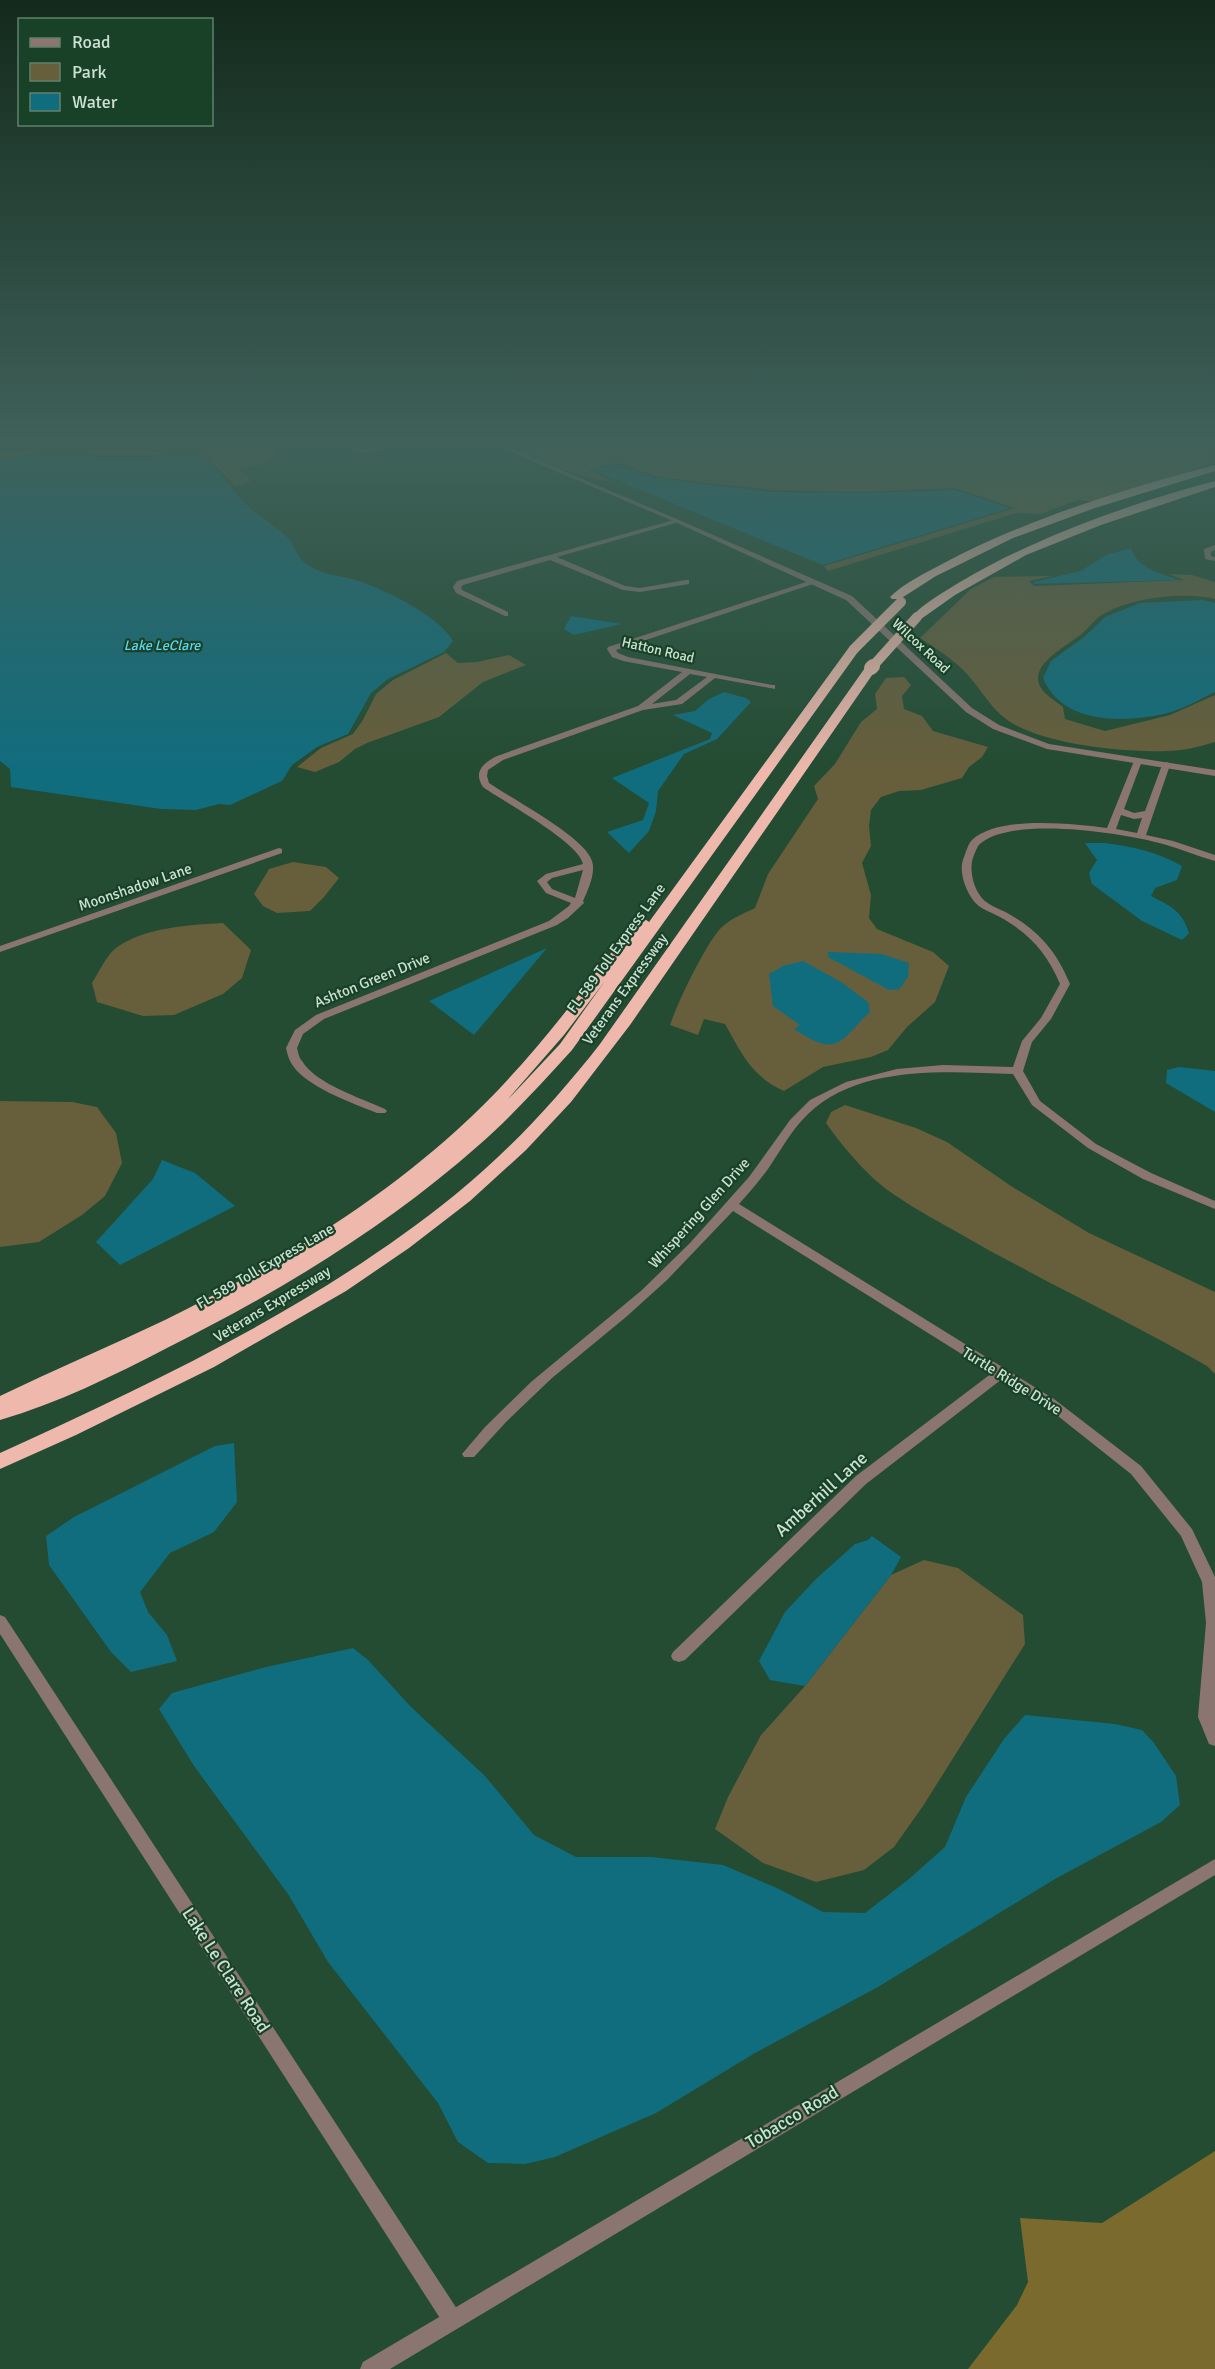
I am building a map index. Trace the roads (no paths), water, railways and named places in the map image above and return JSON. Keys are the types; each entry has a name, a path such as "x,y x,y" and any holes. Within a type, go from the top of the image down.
{"highway":[{"path":"899,600 956,559 972,552"},
{"name":"FL 589 Toll Express Lane","path":"0,1413 35,1403 115,1366 217,1316 280,1281 411,1195 484,1133 566,1047 850,646 875,626 899,600 954,568 988,552"},
{"name":"Veterans Expressway","path":"0,1462 159,1387 264,1332 377,1261 476,1187 554,1112 611,1042 871,668 893,641 917,617 955,588 1022,552"},
{"name":"Veterans Expressway","path":"0,1405 172,1323 273,1270 397,1188 463,1134 546,1048 585,999 850,646"}],"street":[{"path":"505,614 459,591 457,587 460,583 569,552"},
{"name":"Wilcox Road","path":"747,552 849,598 969,710 996,727 1047,746 1215,773"},
{"path":"550,557 623,588 640,590 686,582"},
{"name":"Hatton Road","path":"772,687 626,659 615,655 611,649 815,582"},
{"path":"641,708 669,689 689,671"},
{"path":"588,866 549,876 542,881 549,891 579,903 588,866 585,854 576,845 486,786 481,773 488,764 500,758 641,708 675,704 713,676"},
{"path":"669,689 690,695"},
{"path":"1110,832 1138,761"},
{"path":"1140,837 1166,765"},
{"path":"1120,811 1138,817 1149,813"},
{"path":"1215,858 1163,841 1110,832 1044,826 1005,828 977,838 968,855 967,879 978,902 1036,934 1054,957 1065,984 1046,1019 1027,1041 1017,1071 1036,1103 1092,1146 1147,1176 1215,1205"},
{"name":"Moonshadow Lane","path":"0,949 279,851"},
{"name":"Ashton Green Drive","path":"381,1111 328,1087 299,1066 291,1057 290,1048 294,1037 320,1017 553,923 569,914 579,903"},
{"name":"Whispering Glen Drive","path":"469,1454 498,1421 558,1365 630,1307 685,1256 762,1169 791,1124 824,1096 867,1077 916,1069 1017,1071"},
{"name":"Turtle Ridge Drive","path":"732,1205 1049,1402 1136,1470 1186,1533 1210,1582 1214,1624 1211,1691 1206,1717 1215,1739"},
{"name":"Amberhill Lane","path":"679,1656 861,1480 1001,1373"},
{"name":"Lake Le Clare Road","path":"0,1621 452,2319"},
{"name":"Tobacco Road","path":"370,2369 1215,1866"}],"water":[{"name":"Lake LeClare","path":"0,552 296,552 300,558 315,569 362,582 399,598 437,623 453,641 444,652 388,679 371,693 348,734 317,747 292,765 282,781 230,805 219,804 196,810 161,809 11,787 10,769 0,761"},
{"path":"790,552 867,552 823,565"},
{"path":"1118,552 1133,552 1138,561 1144,565 1158,573 1180,580 1034,584 1033,582 1081,571 1106,555"},
{"path":"1202,600 1215,603 1215,692 1170,712 1148,717 1112,719 1079,712 1064,704 1052,693 1043,678 1051,661 1084,637 1105,617 1140,603"},
{"path":"571,616 622,624 574,635 564,629"},
{"path":"724,692 746,698 751,702 717,739 684,754 658,791 656,811 649,831 629,853 607,832 643,820 649,803 612,778 710,739 712,733 673,715 695,711 709,699"},
{"path":"1085,843 1104,843 1144,850 1182,866 1177,880 1155,888 1151,896 1170,906 1183,919 1189,933 1182,940 1142,921 1092,884 1089,873 1097,860"},
{"path":"547,948 474,1035 429,1001"},
{"path":"828,952 881,954 909,963 908,977 897,992 898,989 889,990 828,957"},
{"path":"803,961 841,982 868,1002 870,1012 837,1043 820,1043 809,1038 794,1029 800,1025 773,1006 769,974 783,966"},
{"path":"1179,1067 1215,1071 1215,1112 1166,1083 1167,1070"},
{"path":"162,1160 195,1173 235,1206 120,1265 96,1242 153,1179"},
{"path":"234,1443 237,1502 214,1532 170,1553 140,1592 148,1612 167,1635 177,1661 131,1672 111,1652 49,1565 46,1536 74,1517 215,1446"},
{"path":"872,1536 901,1557 891,1575 805,1686 770,1680 759,1661 785,1612 816,1579 855,1544 868,1540"},
{"path":"353,1648 368,1660 411,1707 485,1776 534,1835 576,1857 651,1857 723,1865 779,1889 823,1912 865,1913 945,1847 966,1797 1004,1739 1025,1715 1115,1724 1142,1730 1154,1743 1176,1776 1180,1805 1161,1822 1055,1879 878,1987 755,2053 656,2113 555,2157 525,2164 488,2163 458,2142 438,2103 328,1962 288,1894 194,1766 159,1709 172,1693 266,1667"}]}
